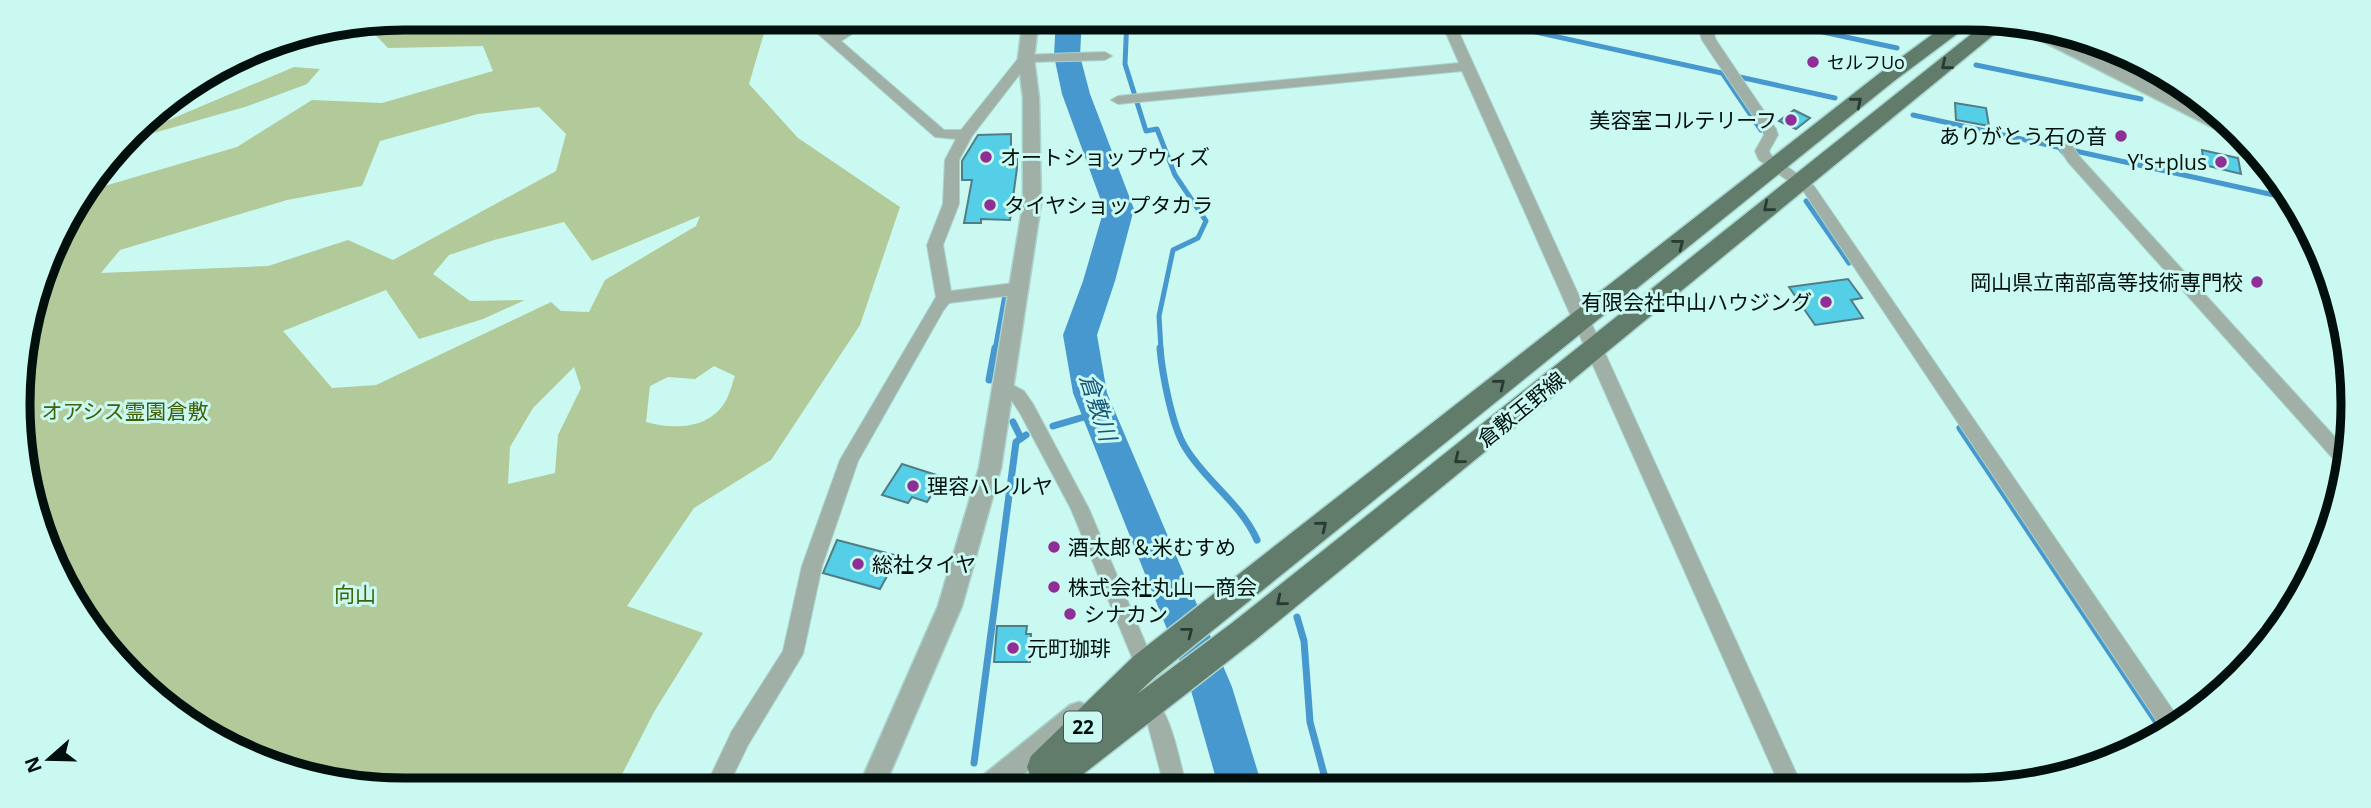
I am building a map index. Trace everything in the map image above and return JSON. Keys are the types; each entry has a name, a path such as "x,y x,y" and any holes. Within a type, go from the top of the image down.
{"main road":[{"name":"倉敷玉野線","path":"1032,778 1145,666 1580,320 1952,30"},
{"name":"倉敷玉野線","path":"1052,778 1243,632 1987,31"}],"street":[{"path":"820,30 940,134 965,135"},
{"path":"833,40 851,30"},
{"path":"876,778 950,607 990,468 1021,288 1032,190 1031,30"},
{"path":"1450,30 1787,778"},
{"path":"1706,30 1709,40 1769,129 1770,139 1762,151 1764,156 1801,181 2168,719"},
{"path":"2052,40 2209,119"},
{"path":"721,778 740,738 793,654 812,566 849,460 944,299 935,245 951,204 952,160 965,135 1019,64 1032,58 1102,56"},
{"path":"1129,98 1467,66"},
{"path":"2066,149 2338,452"},
{"path":"944,299 1021,288"},
{"path":"999,778 1082,710 1145,666 1068,485 1027,409 1018,396 1005,387"},
{"path":"1154,698 1172,778"}],"green space":[{"name":"向山","path":"765,30 749,84 798,138 900,207 860,325 771,460 694,508 627,606 703,633 654,712 620,778 404,778 355,775 307,765 238,740 176,701 139,669 123,651 80,591 68,570 50,524 33,453 30,404 33,355 43,307 58,261 68,238 99,188 237,147 312,100 382,103 493,71 483,46 388,48 372,32","holes":["539,107 566,134 556,171 393,260 348,240 268,266 101,273 120,250 287,200 362,186 380,141 478,114","700,216 696,226 605,280 589,312 561,311 551,302 376,385 332,388 283,331 386,290 419,339 483,319 525,300 470,301 433,274 449,255 564,222 592,261","714,366 735,376 725,402 710,418 679,426 646,422 650,386 668,377 695,379","574,367 581,388 558,435 555,473 508,484 510,447 533,408"]},
{"path":"294,67 320,69 307,84 248,106 142,136 153,127"}],"building":[{"path":"1955,103 1986,108 1989,126 1956,120"},
{"name":"美容室コルテリーフ","path":"1794,110 1810,118 1796,129 1779,121"},
{"path":"1011,134 1011,159 1017,159 1017,168 1010,220 981,219 981,223 964,223 972,180 962,180 962,161 978,135"},
{"name":"Y's+plus","path":"2202,150 2238,158 2241,174 2204,165"},
{"name":"有限会社中山ハウジング","path":"1848,279 1862,298 1851,300 1863,318 1815,325 1789,287"},
{"name":"理容ハレルヤ","path":"902,464 943,477 927,502 912,497 908,503 882,495"},
{"name":"総社タイヤ","path":"837,540 898,556 880,589 823,573"},
{"name":"元町珈琲","path":"997,626 1027,626 1026,634 1031,634 1030,662 994,662"}],"waterway":[{"name":"倉敷川","path":"1068,30 1067,56 1076,94 1119,209 1099,281 1080,335 1090,393 1211,687 1238,778"},
{"path":"1126,30 1125,64 1146,131 1157,129 1175,175 1206,221 1198,238 1173,250 1159,316 1161,350"},
{"path":"1526,30 1835,98"},
{"path":"1813,30 1897,48"},
{"path":"1976,65 2141,99"},
{"path":"1723,74 1761,130"},
{"path":"1913,115 2059,147"},
{"path":"2059,147 2278,196"},
{"path":"2059,147 2067,157"},
{"path":"1806,201 1849,263"},
{"path":"995,350 1005,295"},
{"path":"989,380 995,348"},
{"path":"1160,348 1168,399 1180,438 1202,471 1242,515 1257,540"},
{"path":"1053,426 1098,413"},
{"path":"1013,422 1021,438"},
{"path":"1960,428 2156,721"},
{"path":"974,763 1016,442 1026,435"},
{"path":"1297,617 1304,641 1310,722 1325,778"}],"place":[{"name":"セルフUo","path":"1813,62"},
{"name":"美容室コルテリーフ","path":"1791,120"},
{"name":"ありがとう石の音","path":"2121,136"},
{"name":"オートショップウィズ","path":"986,157"},
{"name":"Y's+plus","path":"2221,162"},
{"name":"タイヤショップタカラ","path":"990,205"},
{"name":"岡山県立南部高等技術専門校","path":"2257,282"},
{"name":"有限会社中山ハウジング","path":"1826,302"},
{"name":"理容ハレルヤ","path":"913,486"},
{"name":"酒太郎＆米むすめ","path":"1054,547"},
{"name":"総社タイヤ","path":"858,564"},
{"name":"株式会社丸山一商会","path":"1054,587"},
{"name":"シナカン","path":"1070,614"},
{"name":"元町珈琲","path":"1013,648"}],"park label":[{"name":"オアシス霊園倉敷","path":"125,411"}]}
